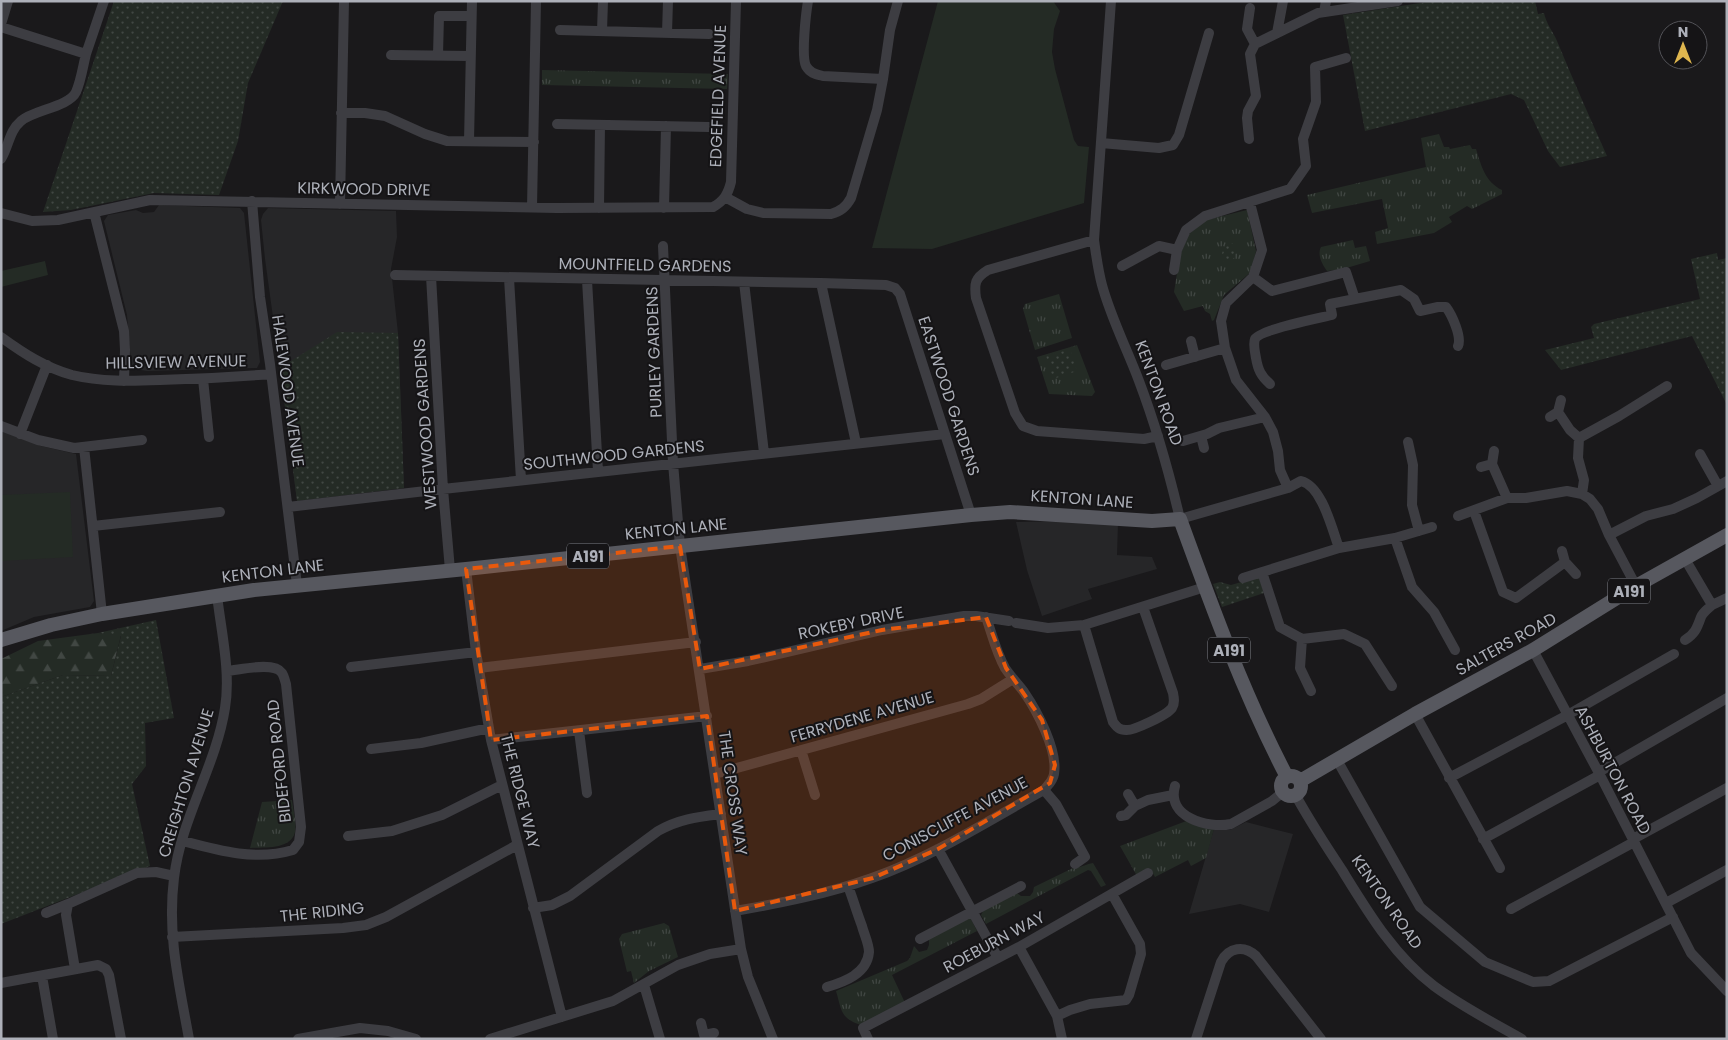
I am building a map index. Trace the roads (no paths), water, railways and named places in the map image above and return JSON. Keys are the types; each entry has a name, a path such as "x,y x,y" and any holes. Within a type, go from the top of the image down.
{"main road":[{"name":"KENTON LANE","path":"1,640 51,625 102,614 217,595 297,585 466,569 971,515 1018,512 1152,521 1180,519"},
{"name":"KENTON ROAD","path":"1180,519 1234,664 1261,724 1293,779"},
{"name":"SALTERS ROAD","path":"1293,779 1336,760 1415,714 1533,650 1636,586 1727,535"},
{"path":"1289,794 1300,792 1302,786 1293,779"}],"street":[{"path":"8,1 1,26 86,54"},
{"path":"1,159 10,134 23,119 68,99 75,93 104,1"},
{"path":"340,204 344,1"},
{"path":"469,141 472,1"},
{"path":"532,207 536,1"},
{"path":"602,31 603,1"},
{"path":"667,33 668,1"},
{"name":"EDGEFIELD AVENUE","path":"727,195 732,166 736,1"},
{"path":"808,1 804,61 810,71 822,76 883,79"},
{"path":"727,195 747,209 763,213 830,214 840,211 846,206 851,198 877,110 890,30 898,1"},
{"name":"KENTON ROAD","path":"1111,1 1094,240 1102,286 1117,330 1139,380 1158,436 1180,519"},
{"path":"1276,33 1283,1"},
{"path":"1249,138 1248,111 1256,96 1250,54 1255,44 1314,14 1325,6 1398,1"},
{"path":"1250,8 1247,29 1255,44"},
{"path":"438,55 439,16 471,16"},
{"path":"560,30 709,34"},
{"path":"1102,143 1159,148 1173,145 1176,141 1210,33"},
{"path":"391,55 470,56"},
{"path":"1174,270 1177,250 1186,230 1205,216 1290,189 1306,166 1303,139 1316,102 1315,67 1346,58"},
{"path":"341,113 365,113 385,116 437,138 447,140 534,142"},
{"path":"557,124 709,127"},
{"path":"599,208 600,125"},
{"path":"664,208 666,126"},
{"name":"KIRKWOOD DRIVE","path":"1,213 32,221 58,220 150,200 599,208 713,207 727,195"},
{"name":"HALEWOOD AVENUE","path":"252,202 260,297 297,585"},
{"path":"1250,202 1262,250 1253,277 1226,303 1221,321 1225,348 1236,380 1265,417 1273,432 1280,470 1288,488"},
{"path":"94,212 124,332 124,381"},
{"path":"1094,240 988,270 980,275 974,285 976,298 1015,413 1023,426 1037,431 1144,439 1158,436"},
{"name":"PURLEY GARDENS","path":"663,246 673,463 680,546"},
{"path":"1122,266 1159,246 1177,250"},
{"path":"1253,277 1272,291 1346,272 1355,299"},
{"name":"MOUNTFIELD GARDENS","path":"395,275 821,283 895,288"},
{"name":"WESTWOOD GARDENS","path":"431,276 443,489 450,570"},
{"path":"509,278 521,480"},
{"path":"587,280 598,471"},
{"path":"744,282 764,453"},
{"path":"821,283 856,443"},
{"name":"EASTWOOD GARDENS","path":"895,288 900,294 971,515"},
{"path":"1270,384 1258,370 1255,353 1257,337 1268,331 1332,315 1330,304 1401,290 1408,293 1414,299 1420,311 1446,307 1451,314 1460,338 1458,346"},
{"name":"HILLSVIEW AVENUE","path":"1,337 19,350 47,365 72,375 101,380 203,379 271,374"},
{"path":"1191,341 1195,357"},
{"path":"1166,365 1225,348"},
{"path":"20,434 47,365"},
{"path":"203,379 210,437"},
{"path":"1579,438 1620,416 1667,386"},
{"path":"1561,400 1554,414 1579,438"},
{"path":"1183,441 1219,428 1265,417"},
{"path":"1,426 38,440 74,448 142,440"},
{"name":"SOUTHWOOD GARDENS","path":"288,508 598,471 945,434"},
{"path":"1201,436 1204,448"},
{"path":"1579,438 1578,458 1584,480 1582,494"},
{"path":"1408,442 1413,465 1412,505 1419,531"},
{"path":"84,447 102,614"},
{"path":"1494,451 1492,464 1506,498"},
{"path":"1609,535 1646,516 1674,509 1723,484 1700,454"},
{"path":"1481,467 1492,464"},
{"path":"1180,519 1288,488 1301,481 1312,486 1327,513 1338,548"},
{"path":"1458,516 1506,498 1526,498 1567,491 1582,494 1590,499 1598,509 1609,535 1636,586"},
{"path":"1474,511 1503,592 1516,598 1565,562"},
{"path":"93,526 220,512"},
{"path":"1243,578 1338,548 1395,538 1432,527"},
{"path":"1395,538 1412,587 1434,612 1455,650"},
{"name":"THE CROSS WAY","path":"680,546 741,949 748,977 773,1039"},
{"path":"1562,551 1565,562 1576,574"},
{"path":"1685,559 1712,605"},
{"name":"THE RIDGE WAY","path":"466,569 476,652 491,740 562,1017"},
{"path":"1262,572 1280,626 1302,639 1344,634 1365,644 1392,686"},
{"name":"ROKEBY DRIVE","path":"700,669 748,661 882,630 964,616 986,617 1048,628 1084,626 1205,587"},
{"name":"CREIGHTON AVENUE","path":"189,1039 172,937 174,876 193,806 222,726 228,689 217,595"},
{"path":"1685,640 1693,635 1702,615 1712,605 1727,598"},
{"path":"1084,626 1113,722 1118,728 1134,729 1166,713 1171,709 1174,701 1143,607"},
{"path":"986,617 996,649 1013,679 1023,690 1039,715 1055,765 1054,776 1044,790 1056,804 1085,857 1075,864"},
{"path":"1302,639 1300,668 1311,691"},
{"path":"479,668 696,642"},
{"name":"ASHBURTON ROAD","path":"1533,650 1634,840 1691,953 1727,991"},
{"path":"350,667 476,652"},
{"path":"1449,778 1568,715 1674,654"},
{"name":"BIDEFORD ROAD","path":"183,841 230,853 251,856 293,850 299,842 301,827 286,684 283,673 276,668 264,666 227,671"},
{"name":"FERRYDENE AVENUE","path":"715,774 968,704 982,699 1013,679"},
{"path":"1483,839 1599,774 1727,698"},
{"path":"1415,714 1500,868"},
{"path":"491,740 707,716"},
{"path":"371,749 421,743 489,728"},
{"path":"579,731 587,793"},
{"path":"801,750 815,795"},
{"path":"1336,760 1420,907 1485,962 1533,982 1549,981 1673,918"},
{"path":"348,836 392,831 442,815 502,786"},
{"path":"1511,909 1727,788"},
{"name":"CONISCLIFFE AVENUE","path":"735,911 795,900 848,886 897,868 938,849 1044,790"},
{"path":"1121,816 1126,815 1135,806 1174,791 1178,809 1188,817 1204,823 1224,825 1231,824 1272,801 1289,794"},
{"path":"1128,794 1135,806"},
{"name":"KENTON ROAD","path":"1289,794 1381,930 1407,962 1434,986 1522,1039"},
{"path":"533,908 552,904 570,896 658,832 672,824 684,820 721,814"},
{"name":"THE RIDING","path":"172,937 343,928 366,925 386,917 517,845"},
{"path":"938,849 998,958"},
{"path":"1666,903 1727,870"},
{"path":"46,913 137,873 156,872 174,876"},
{"name":"ROEBURN WAY","path":"868,1039 863,1028 1019,947 1148,873"},
{"path":"827,987 844,982 855,976 861,970 869,952 848,886"},
{"path":"920,939 1021,886"},
{"path":"1057,1016 1090,1004 1126,1000 1129,995 1141,954 1140,944 1112,894"},
{"path":"68,904 66,915 75,969"},
{"path":"1019,947 1057,1016 1062,1039"},
{"path":"490,1039 613,1001 678,965 710,954 741,949"},
{"path":"1196,1039 1221,962 1229,952 1242,949 1250,951 1256,956 1321,1039"},
{"path":"1,982 98,965 106,969 109,975 121,1039"},
{"path":"42,976 52,1039"},
{"path":"644,985 660,1039"},
{"path":"701,1023 702,1037 714,1033"},
{"path":"298,1039 322,1037 368,1028 416,1039"}]}
